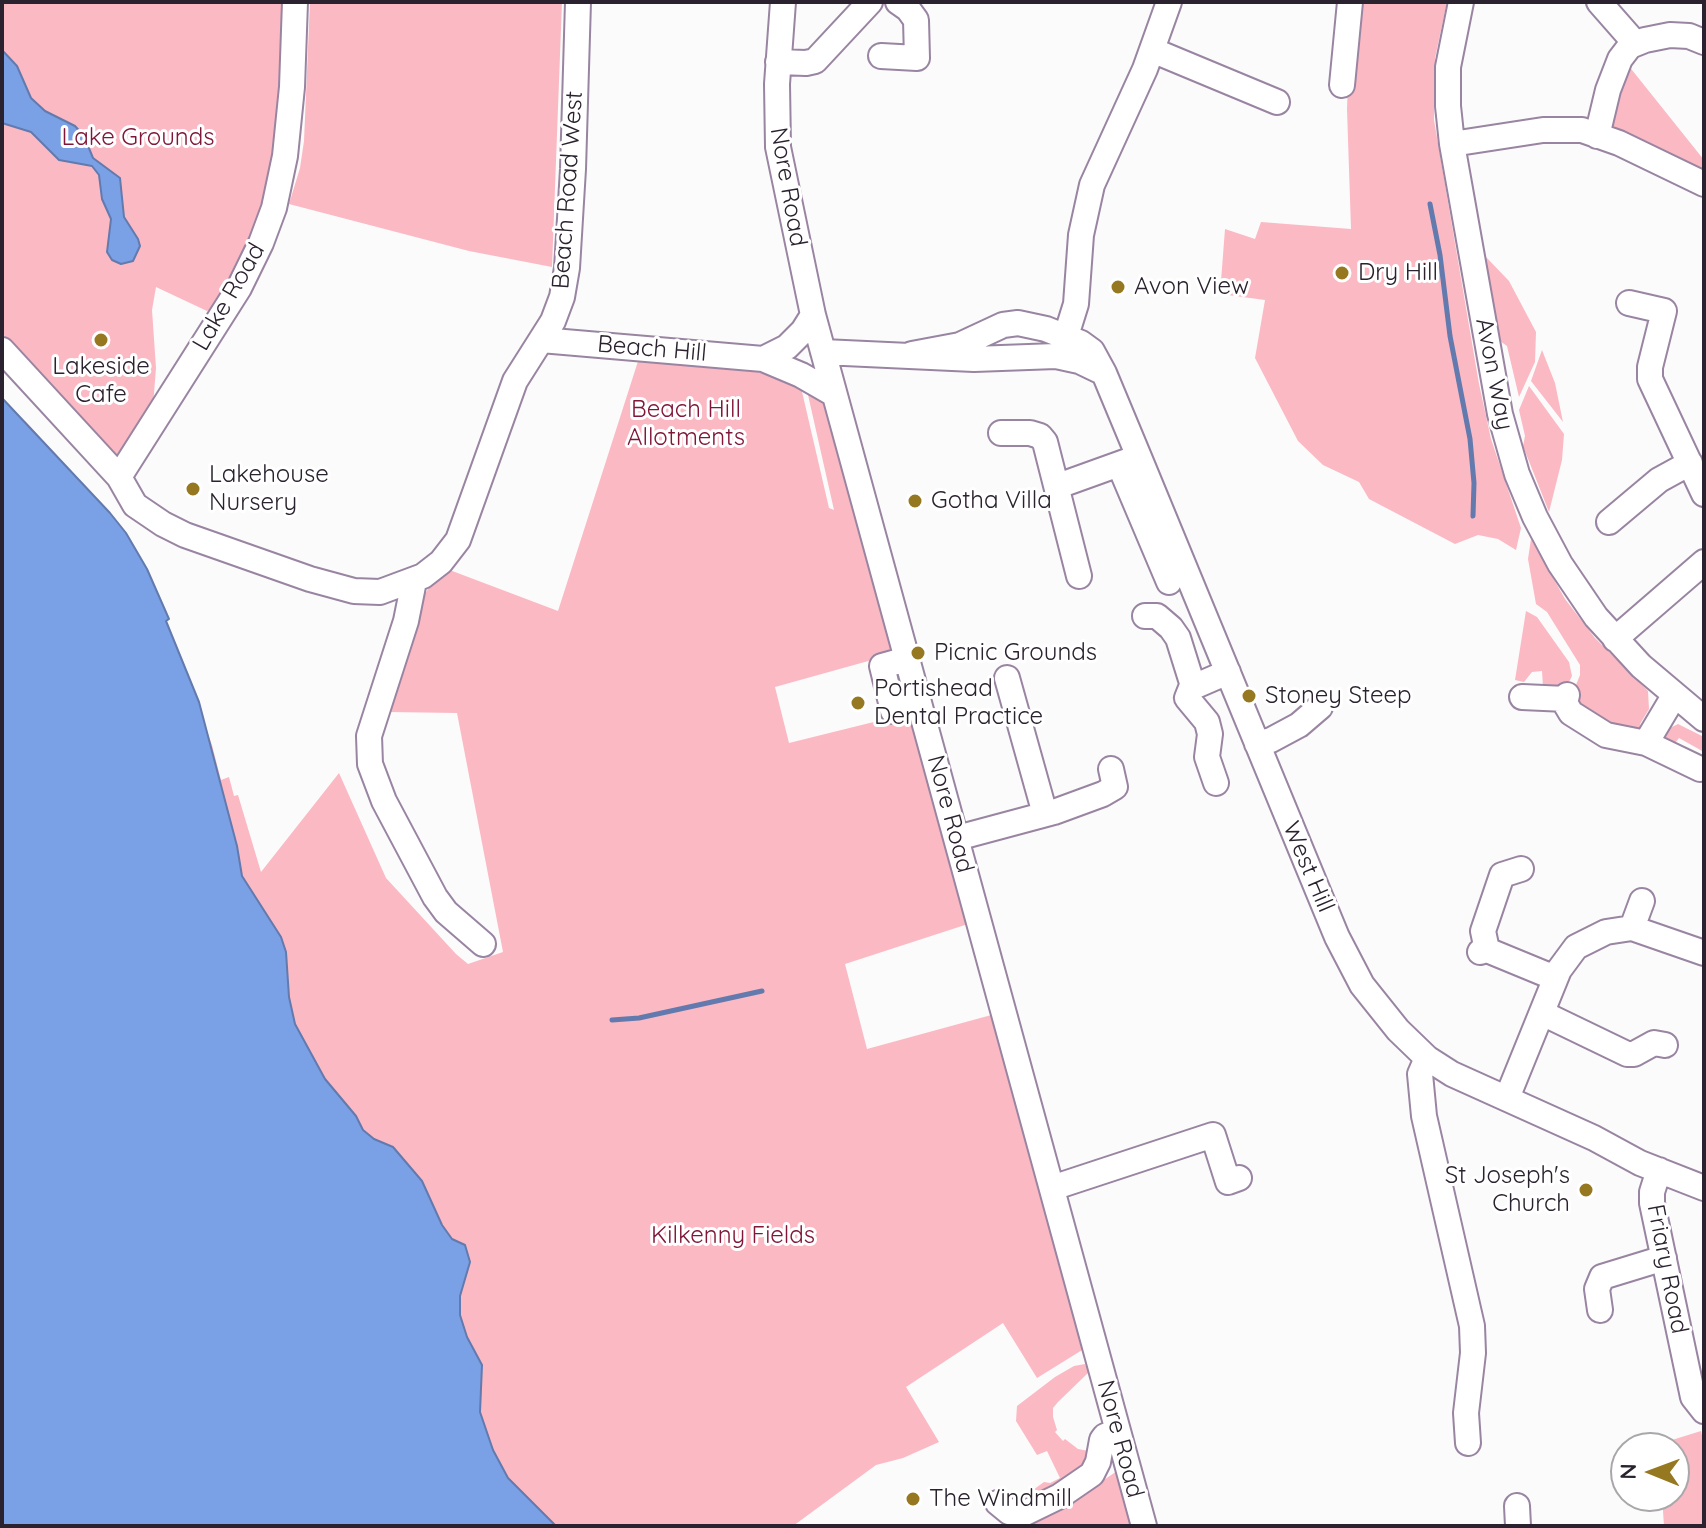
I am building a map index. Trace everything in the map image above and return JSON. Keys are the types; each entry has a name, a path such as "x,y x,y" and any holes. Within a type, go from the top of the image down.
{"street":[{"name":"Lake Road","path":"119,477 239,288 274,208 285,156 292,87 295,2"},
{"name":"Beach Road West","path":"2,350 119,477 135,505 163,524 185,535 344,589 372,593 414,581 441,562 458,540 515,381 559,307 567,268 578,2"},
{"name":"Nore Road","path":"783,2 776,117 782,173 813,315 1144,1526"},
{"path":"778,62 815,61 870,2"},
{"path":"881,56 917,58 916,20 898,2"},
{"path":"1066,336 1076,304 1079,250 1087,202 1152,50 1169,2"},
{"name":"Avon Way","path":"1461,2 1448,67 1452,144 1500,414 1517,474 1535,517 1577,591 1615,639 1674,696 1704,719"},
{"path":"1599,2 1635,43"},
{"path":"1342,15 1342,85"},
{"path":"1597,136 1606,95 1620,59 1635,43 1670,35 1689,36 1704,42"},
{"path":"1152,50 1263,104"},
{"path":"1452,144 1543,130 1582,130 1619,143 1704,184"},
{"path":"1629,303 1664,311 1650,376 1704,494"},
{"path":"763,359 787,347 813,315"},
{"name":"West Hill","path":"912,354 960,345 1010,324 1037,326 1089,348 1104,373 1129,460 1228,672 1350,964 1379,1007 1427,1058 1452,1074 1704,1188"},
{"name":"Beach Hill","path":"541,340 763,359 801,375 834,394"},
{"name":"West Hill","path":"823,352 974,359 1056,356 1079,361 1104,373"},
{"path":"1001,433 1030,433 1040,436 1045,442 1058,486 1074,565"},
{"path":"1058,486 1129,460 1169,582"},
{"path":"1617,508 1690,463"},
{"path":"1615,639 1704,562"},
{"path":"414,581 406,621 369,736 370,764 384,801 435,897 446,912 483,944"},
{"path":"1145,616 1157,616 1178,638 1193,686"},
{"path":"1216,783 1208,760 1210,734 1207,722 1187,698 1193,686 1228,672"},
{"path":"1007,678 1045,814"},
{"path":"1531,691 1566,697 1571,713 1610,738 1646,743 1700,769"},
{"path":"1646,743 1674,696"},
{"path":"1257,744 1299,725 1320,707"},
{"path":"957,838 1093,798 1115,787 1111,769"},
{"path":"1521,869 1502,875 1483,931 1483,951 1555,978"},
{"path":"1632,928 1642,901"},
{"path":"1507,1098 1563,961 1581,944 1606,932 1632,928 1704,953"},
{"path":"1542,1013 1627,1054 1634,1054 1655,1042 1665,1045"},
{"path":"1427,1058 1420,1078 1424,1116 1471,1322 1473,1353 1467,1432 1491,1421"},
{"path":"1052,1188 1213,1135 1228,1182 1239,1178"},
{"name":"Friary Road","path":"1659,1170 1652,1196 1693,1397 1704,1411"},
{"path":"1600,1310 1597,1289 1602,1277 1664,1258"},
{"path":"1015,1526 997,1502 1009,1512 1021,1515 1065,1493 1092,1474 1102,1440 1118,1431"}],"green space":[{"name":"Lake Grounds","path":"2,2 287,2 277,129 258,225 216,307 207,311 156,287 152,310 156,368 153,406 114,460 2,333"},
{"path":"310,2 562,2 552,267 469,251 289,204 304,141"},
{"path":"1356,2 1447,2 1435,58 1434,120 1479,384 1491,439 1521,528 1516,550 1498,539 1478,535 1455,544 1369,499 1359,482 1323,465 1298,441 1255,358 1265,300 1220,294 1225,229 1255,239 1261,222 1351,229 1347,109 1350,23"},
{"path":"1628,65 1704,160 1704,171 1604,132"},
{"path":"1485,256 1509,281 1536,332 1535,362 1519,397 1507,346 1500,341"},
{"path":"1542,350 1555,383 1563,422 1531,381"},
{"path":"640,355 738,363 800,383 829,508 834,510 806,386 825,398 897,653 775,687 789,743 914,712 914,734 968,924 845,964 867,1049 995,1014 1087,1347 1037,1378 1003,1323 906,1387 939,1442 903,1458 876,1465 793,1526 2,1526 2,404 26,422 110,513 147,569 169,619 166,621 212,745 221,780 229,777 234,796 238,795 261,872 339,773 386,878 468,964 503,952 457,713 388,712 423,597 433,581 447,569 558,611"},
{"path":"1529,386 1564,434 1562,460 1549,512 1523,446 1525,436 1519,410"},
{"path":"1531,539 1565,599 1595,638 1648,691 1649,709 1640,724 1642,727 1623,731 1574,703 1572,695 1580,675 1580,665 1547,612 1536,604 1528,559"},
{"path":"1526,611 1537,617 1569,662 1572,676 1566,688 1543,687 1542,671 1532,672 1524,682 1515,680"},
{"path":"1678,724 1704,737 1704,752 1679,738 1672,747 1661,738 1664,731"},
{"path":"1085,1364 1089,1372 1053,1408 1053,1417 1055,1432 1063,1441 1065,1439 1078,1449 1094,1452 1091,1464 1038,1503 1015,1503 1044,1482 1050,1483 1060,1478 1047,1451 1037,1455 1016,1421 1017,1406 1055,1377 1074,1366"},
{"path":"1701,1431 1704,1445 1704,1526 1664,1526 1663,1512 1690,1512 1690,1434"},
{"path":"1117,1471 1131,1526 1023,1526 1086,1492"}],"water":[{"path":"2,50 17,66 31,98 45,111 75,126 84,136 93,158 120,178 124,217 140,246 133,261 121,264 112,260 107,252 111,219 102,199 99,175 92,166 59,160 31,132 2,123"},
{"path":"2,398 110,513 147,569 199,702 242,876 281,937 286,952 289,997 295,1024 325,1079 356,1116 363,1130 374,1139 393,1147 422,1181 442,1225 452,1239 465,1245 470,1262 460,1296 460,1315 467,1337 482,1365 480,1412 493,1450 508,1478 556,1526 2,1526"}],"waterway":[{"path":"1430,204 1450,336 1470,439 1473,516"},
{"path":"612,1020 639,1018 762,991"}],"place":[{"name":"Dry Hill","path":"1342,273"},
{"name":"Avon View","path":"1118,287"},
{"name":"Lakeside Cafe","path":"101,340"},
{"name":"Lakehouse Nursery","path":"193,489"},
{"name":"Gotha Villa","path":"915,501"},
{"name":"Picnic Grounds","path":"918,653"},
{"name":"Stoney Steep","path":"1249,696"},
{"name":"Portishead Dental Practice","path":"858,703"},
{"name":"St Joseph's Church","path":"1586,1190"},
{"name":"The Windmill","path":"913,1499"}],"park label":[{"name":"Beach Hill Allotments","path":"686,424"},
{"name":"Kilkenny Fields","path":"733,1236"}]}
